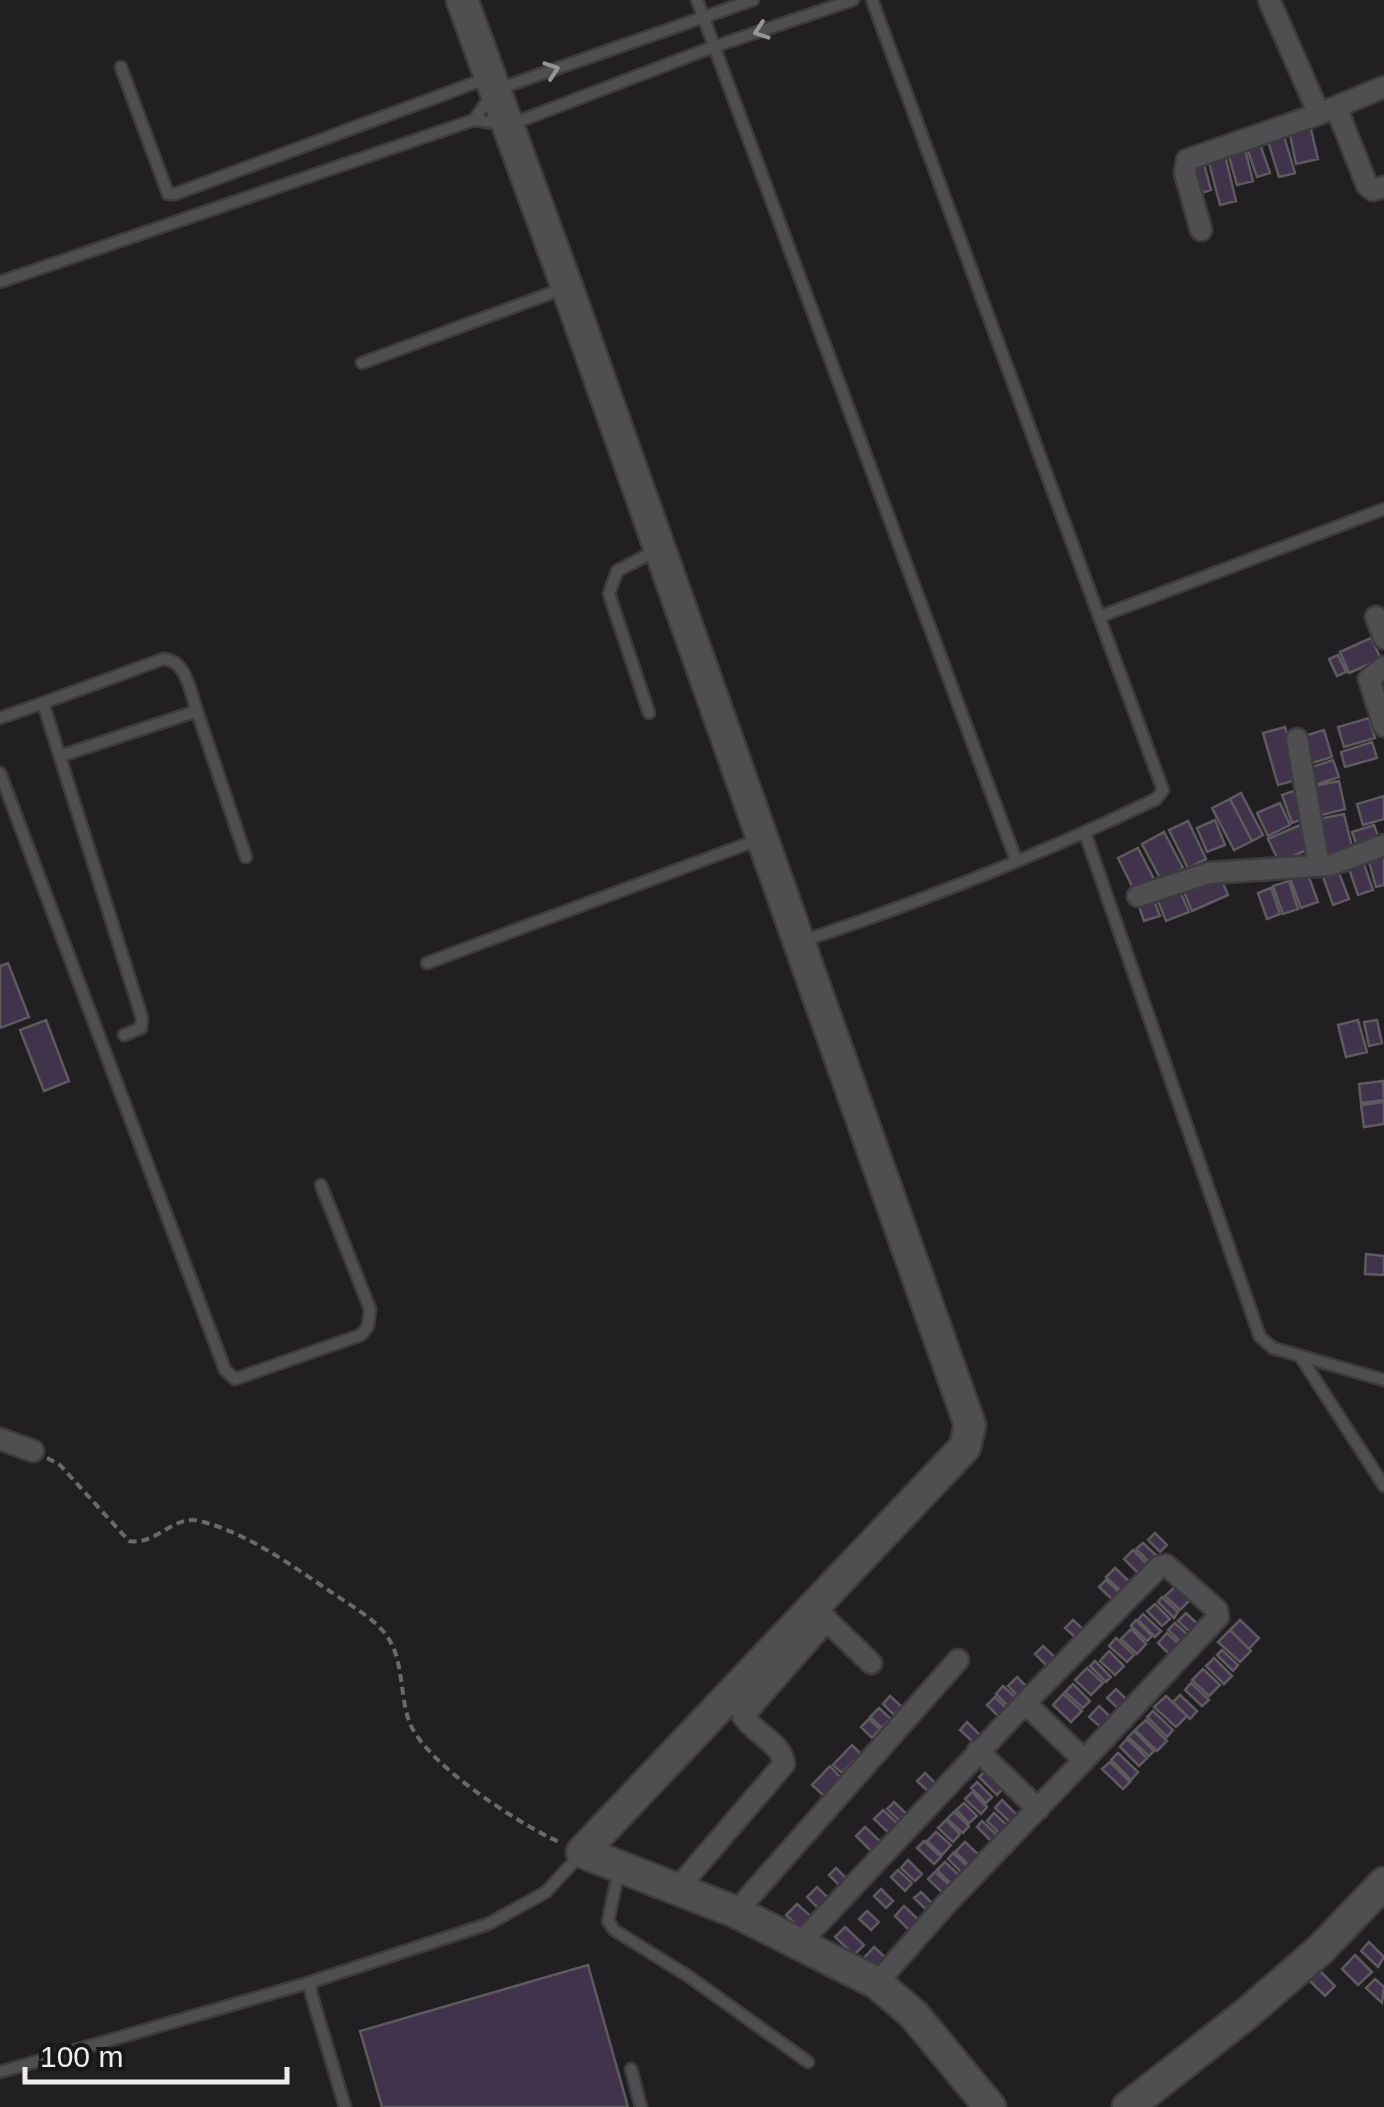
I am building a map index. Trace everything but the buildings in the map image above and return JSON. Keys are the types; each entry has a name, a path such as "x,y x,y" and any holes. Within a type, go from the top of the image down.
{"street":[{"path":"462,0 970,1425 965,1447 819,1613 582,1852 736,1912 876,1983 914,2015 990,2107"},
{"path":"1269,0 1368,185 1373,190 1384,188"},
{"path":"1201,230 1185,173 1186,160 1384,87"},
{"path":"1376,617 1384,638"},
{"path":"1384,667 1372,674 1369,681 1384,726"},
{"path":"1297,739 1319,866"},
{"path":"1138,896 1209,874 1331,865 1384,845"},
{"path":"0,1439 33,1451"},
{"path":"798,1945 978,1751 1159,1567 1172,1568 1216,1610 1216,1622 945,1905 876,1983"},
{"path":"819,1613 871,1663"},
{"path":"678,1888 784,1764 781,1752 743,1716 819,1613"},
{"path":"736,1912 958,1660"},
{"path":"1025,1703 1084,1760"},
{"path":"978,1751 1038,1809"},
{"path":"1128,2107 1246,2015 1320,1950 1384,1883"}],"lane":[{"path":"697,0 1016,860"},
{"path":"121,67 168,194 176,194 493,83 754,0"},
{"path":"0,282 474,120 509,125 713,47 853,0"},
{"path":"798,943 880,915 1084,833 1156,799 1162,790 872,0"},
{"path":"474,120 493,83"},
{"path":"362,364 567,288"},
{"path":"1101,616 1384,509"},
{"path":"649,712 609,594 617,571 660,549"},
{"path":"0,718 149,663 173,660 181,667 246,857"},
{"path":"43,703 142,1018 141,1028 124,1034"},
{"path":"60,756 197,712"},
{"path":"0,773 226,1370 235,1379 361,1335 368,1326 370,1308 321,1184"},
{"path":"1084,833 1260,1337 1269,1346 1384,1380"},
{"path":"427,964 760,839"},
{"path":"1300,1356 1384,1486"},
{"path":"0,2072 311,1982 501,1918 546,1892 582,1852"},
{"path":"619,1868 610,1926 808,2062"},
{"path":"311,1982 345,2107"},
{"path":"631,2068 641,2107"}],"path":[{"path":"33,1451 60,1466 129,1542 147,1540 176,1524 198,1520 256,1543 356,1609 383,1631 396,1653 411,1727 441,1762 530,1829 582,1852"}]}
